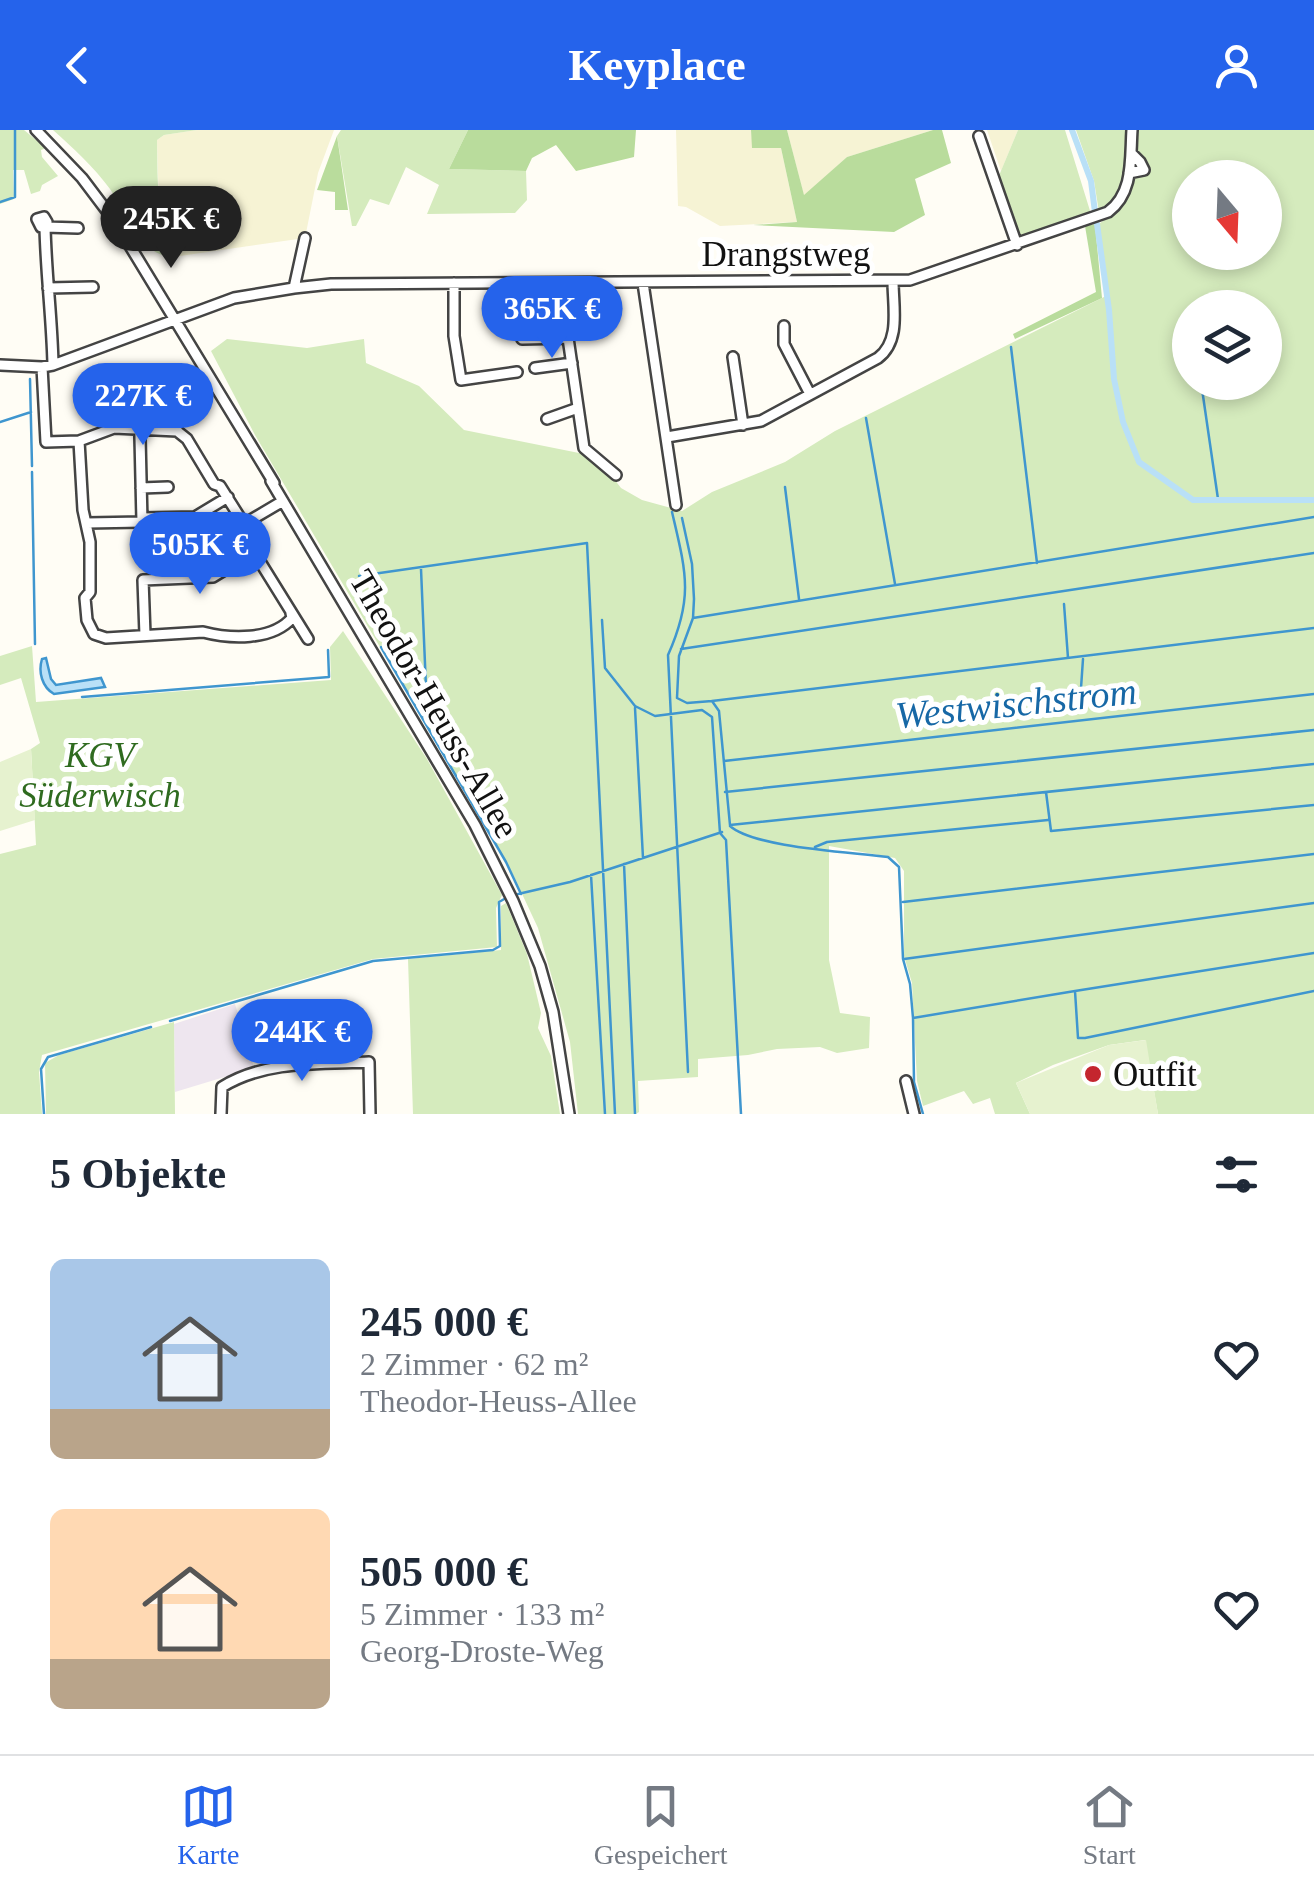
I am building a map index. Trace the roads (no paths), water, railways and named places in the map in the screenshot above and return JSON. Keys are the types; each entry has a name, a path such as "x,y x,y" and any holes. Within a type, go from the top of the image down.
{"street":[{"name":"Theodor-Heuss-Allee","path":"36,130 104,205 475,825 530,941 553,1027 568,1114"},
{"name":"Drangstweg","path":"0,365 48,366 234,298 331,284 893,282 926,276 1096,219 1116,206 1127,187 1129,172 1144,170 1131,153 1132,130"},
{"path":"979,136 1016,245"},
{"path":"78,228 45,227 52,309 44,440 52,444 79,441 114,428 177,431 187,438 214,484 228,497 255,544 254,552 308,639"},
{"path":"294,288 305,238"},
{"path":"666,437 762,421 887,351 894,336 893,282"},
{"path":"454,283 454,336 461,380 516,372"},
{"path":"560,283 584,448 616,474"},
{"path":"643,283 676,505"},
{"path":"48,288 93,287"},
{"path":"784,326 784,344 810,394"},
{"path":"522,339 569,338"},
{"path":"733,357 743,424"},
{"path":"535,368 572,363"},
{"path":"86,524 142,522 139,395"},
{"path":"176,395 177,431"},
{"path":"547,419 578,408"},
{"path":"79,441 90,592 85,598 90,628 106,638 203,632 270,634 286,626 291,613"},
{"path":"141,488 168,487"},
{"path":"142,518 195,517 228,497"},
{"path":"244,524 283,500"},
{"path":"143,580 213,578 254,552"},
{"path":"142,568 146,636"},
{"path":"221,1114 222,1087 233,1080 296,1065 369,1062 370,1114"},
{"path":"906,1081 914,1114"}],"water":[{"path":"46,658 56,685 101,678 105,687 54,694 41,674 42,659"}],"waterway":[{"path":"0,202 15,197 15,130"},
{"path":"1072,130 1091,181 1095,212"},
{"path":"1097,224 1114,379 1123,422 1139,462 1193,500 1314,500"},
{"path":"1011,347 1037,563"},
{"path":"30,379 32,466"},
{"path":"1204,400 1218,499"},
{"path":"0,422 31,412"},
{"path":"866,418 895,584"},
{"path":"32,472 35,644"},
{"path":"785,487 799,599"},
{"path":"672,512 685,584 682,617 668,655 688,1072"},
{"path":"693,618 1314,517"},
{"path":"682,518 692,564 694,599 693,618 679,656 677,698 687,703 712,701 719,711 730,825"},
{"path":"359,576 587,543 615,1114"},
{"path":"681,649 1314,553"},
{"path":"421,569 427,711 422,717"},
{"path":"1064,604 1068,658"},
{"path":"602,620 605,668 635,706 655,716 702,710 712,717 720,833 726,840 741,1114"},
{"path":"712,701 1314,628"},
{"path":"381,647 521,894"},
{"path":"82,697 329,677 328,650"},
{"path":"1081,688 1083,659"},
{"name":"Westwischstrom","path":"724,761 1314,694"},
{"path":"635,708 643,858"},
{"path":"725,792 1314,730"},
{"path":"730,825 1314,764"},
{"path":"1046,792 1051,831 1314,805"},
{"path":"815,847 827,842 1048,820"},
{"path":"730,826 781,844 888,857 899,867 903,959 913,1018 914,1082 923,1114"},
{"path":"518,894 570,882 722,832"},
{"path":"903,902 1314,854"},
{"path":"624,864 635,1114"},
{"path":"591,875 605,1114"},
{"path":"170,1021 373,961 493,950 500,946 499,902 506,898"},
{"path":"904,959 1314,903"},
{"path":"1075,991 1314,953"},
{"path":"913,1018 1075,991 1078,1038 1085,1038 1314,991"},
{"path":"44,1114 41,1069 48,1057 151,1027"}],"place":[{"name":"Outfit","path":"1093,1074"}],"park label":[{"name":"KGV Süderwisch","path":"100,775"}]}
